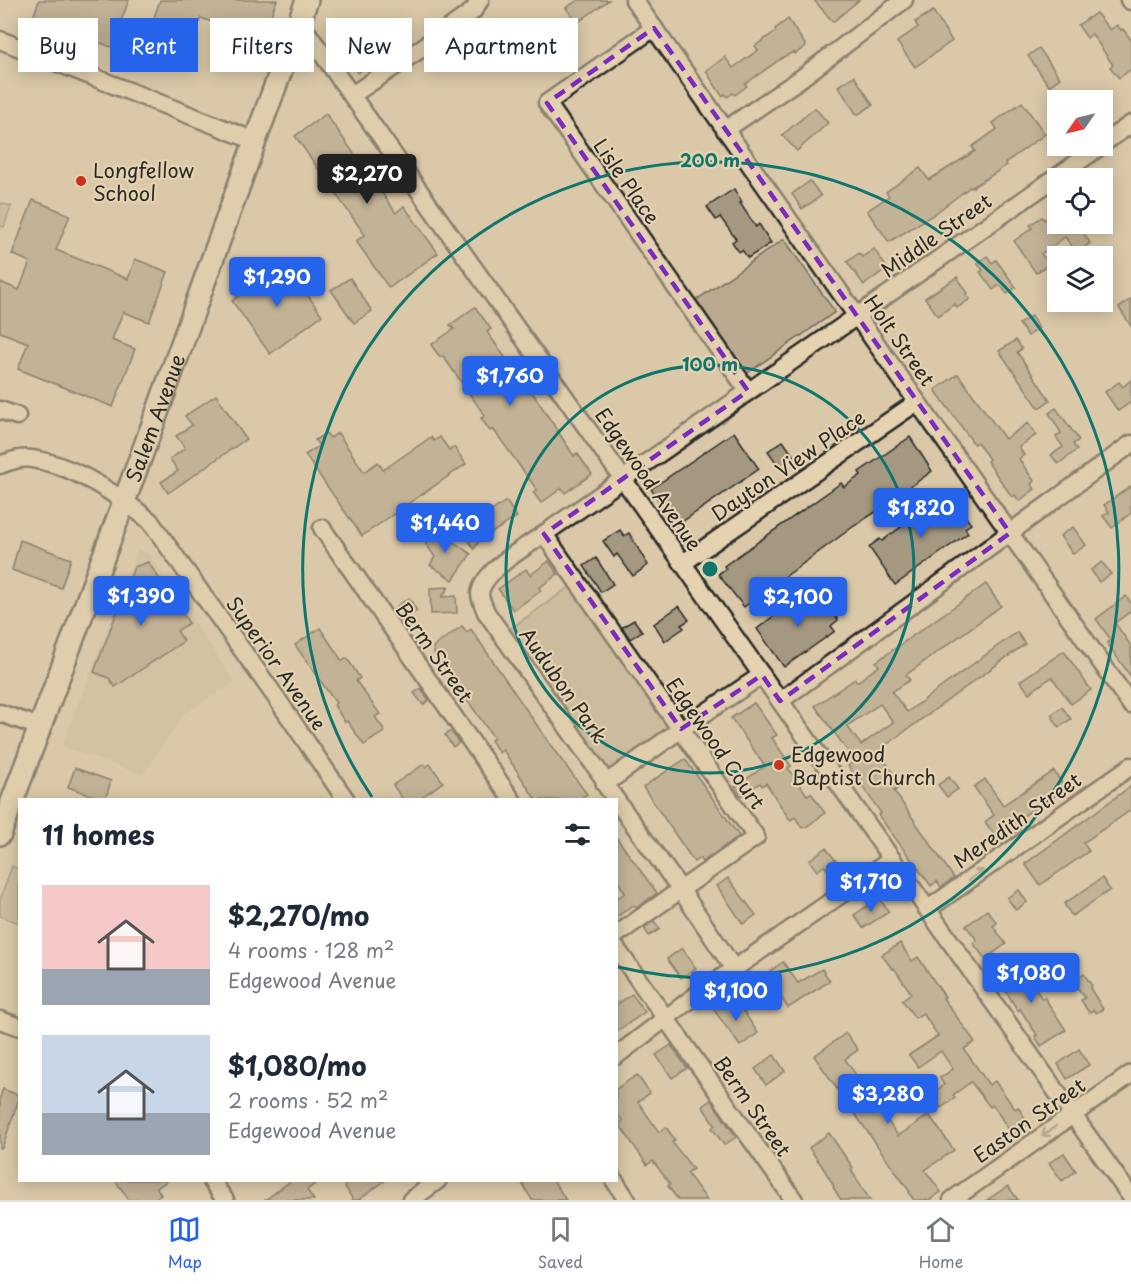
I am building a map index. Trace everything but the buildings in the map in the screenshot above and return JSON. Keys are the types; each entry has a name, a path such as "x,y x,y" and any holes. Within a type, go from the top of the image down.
{"main road":[{"name":"Salem Avenue","path":"300,18 308,0"},
{"name":"Salem Avenue","path":"0,834 280,72"}],"street":[{"path":"352,95 473,11 480,0"},
{"name":"Holt Street","path":"634,0 1130,700"},
{"path":"725,130 800,79 904,0"},
{"name":"Lisle Place","path":"654,28 546,103 748,391"},
{"path":"0,40 255,141"},
{"name":"Edgewood Avenue","path":"314,42 1131,1197"},
{"name":"Middle Street","path":"1113,137 1131,124"},
{"name":"Middle Street","path":"480,594 485,580 494,570 1086,156"},
{"name":"Dayton View Place","path":"683,563 918,402"},
{"path":"0,410 17,416"},
{"path":"780,701 1131,444"},
{"name":"Superior Avenue","path":"0,465 30,458 69,470 123,500 150,521 345,798"},
{"name":"Berm Street","path":"322,528 511,798"},
{"name":"Edgewood Court","path":"544,534 756,837 618,935"},
{"name":"Audubon Park","path":"480,594 486,612 615,798"},
{"path":"605,784 681,729 762,675"},
{"path":"0,713 40,727"},
{"name":"Meredith Street","path":"928,909 1131,766"},
{"name":"Audubon Park","path":"618,803 734,969"},
{"path":"618,1055 734,969 892,859"},
{"name":"Berm Street","path":"618,951 794,1200"},
{"path":"0,1020 18,1027"},
{"name":"Easton Street","path":"952,1200 1131,1074"},
{"path":"213,1182 225,1200"},
{"path":"411,1200 435,1182"},
{"path":"615,1182 627,1200"}],"highlighted area":[{"path":"654,28 1010,533 780,701 762,675 681,729 544,534 748,391 547,103"}],"shaded area":[{"path":"0,203 11,206 4,227 0,226"},
{"path":"784,239 835,312 746,374 695,301"},
{"path":"138,549 148,554 235,682 184,714 143,775 62,746"},
{"path":"575,583 677,728 604,779 503,634"},
{"path":"12,866 18,869 18,923 0,916 0,900"}],"place":[{"name":"Longfellow School","path":"81,181"},
{"name":"Edgewood Baptist Church","path":"779,765"}]}
